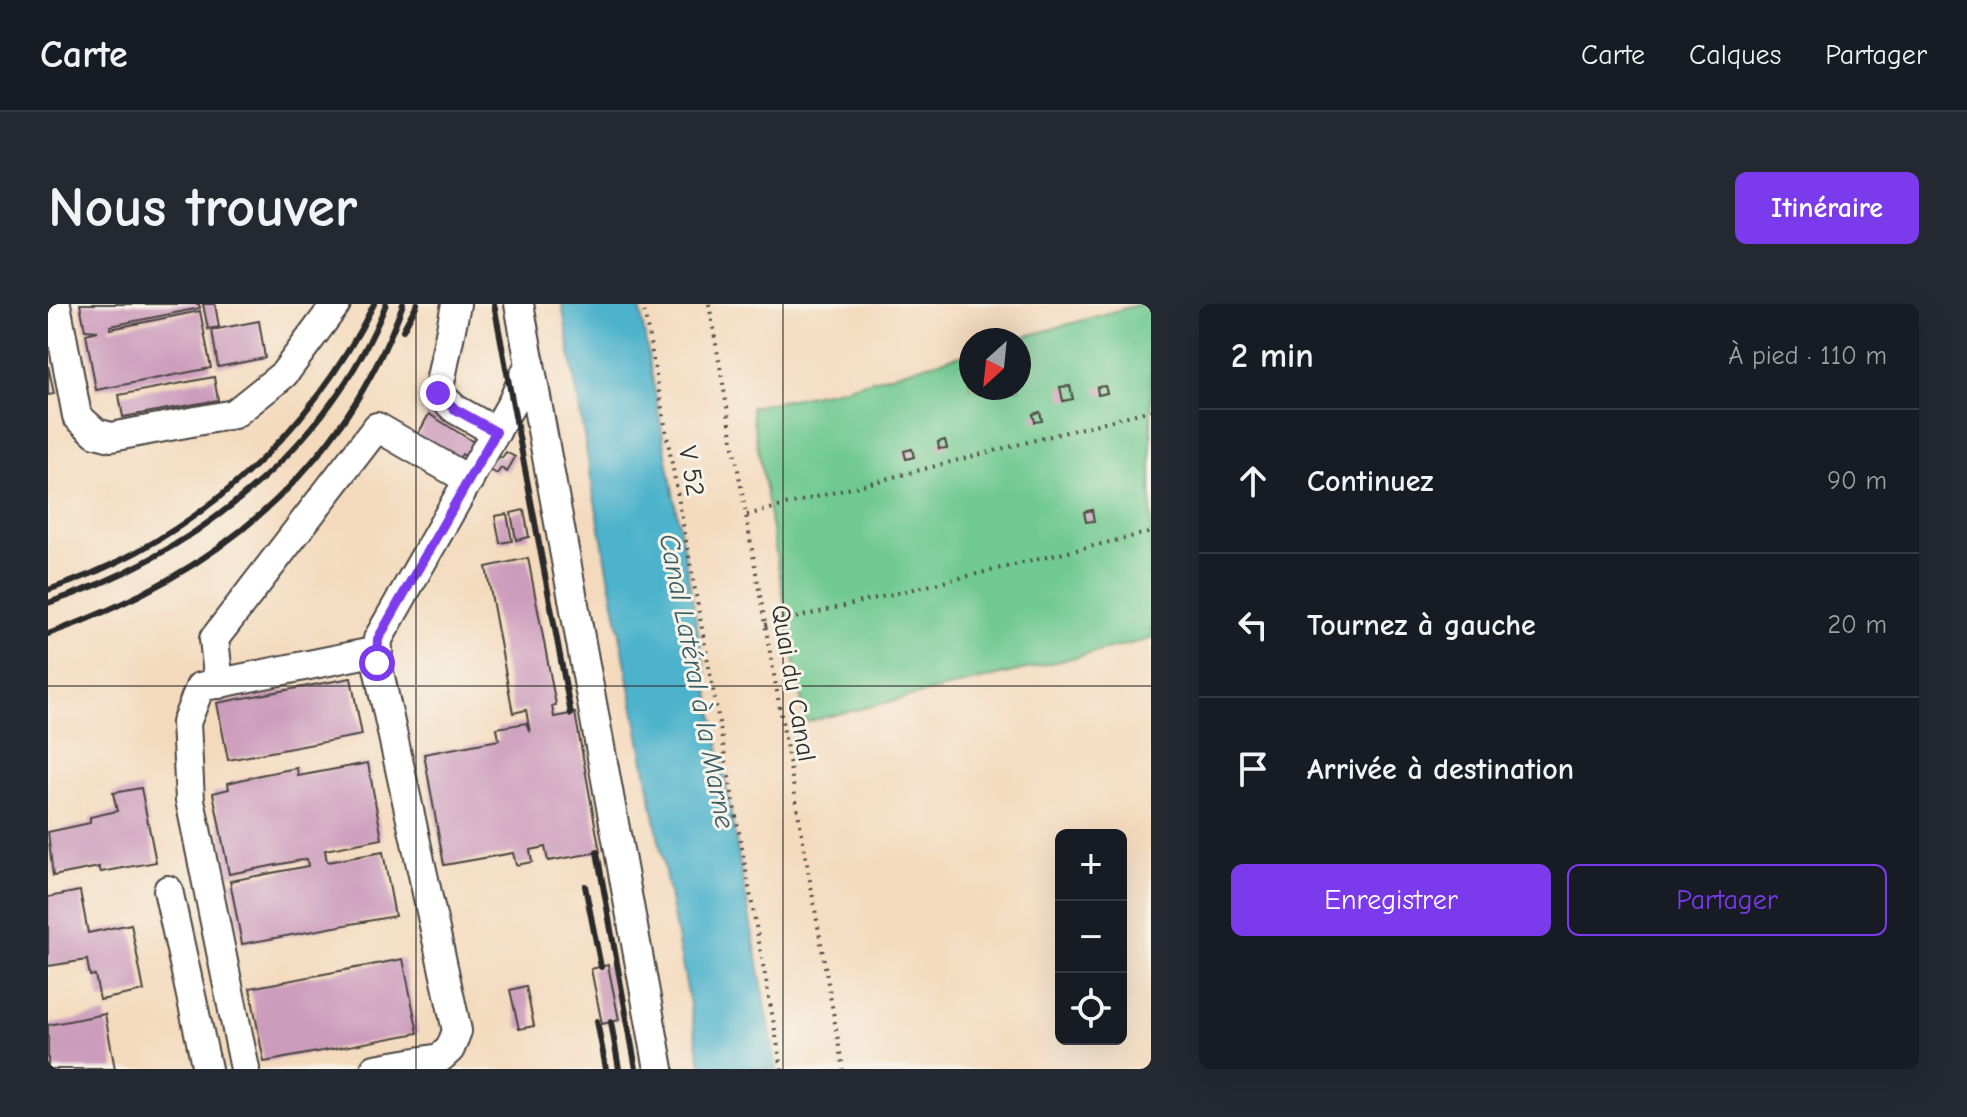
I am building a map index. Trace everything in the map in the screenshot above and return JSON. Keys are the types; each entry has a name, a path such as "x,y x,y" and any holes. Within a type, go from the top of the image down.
{"lane":[{"path":"56,304 77,416 96,433 111,437 234,414 284,374 336,304"},
{"path":"456,304 438,393 455,409 496,432"},
{"path":"519,304 659,1069"},
{"path":"375,1069 440,1058 450,1049 457,1031 377,663 378,639 496,432 530,363"},
{"path":"219,684 214,639 377,427 469,480"},
{"path":"245,1069 190,800 186,723 200,687 378,651"},
{"path":"168,890 207,1069"}],"path":[{"name":"V 52","path":"643,304 782,1069"},
{"name":"Quai du Canal","path":"709,304 843,1069"},
{"path":"746,515 1151,410"},
{"path":"765,625 1151,532"}],"green space":[{"path":"1140,304 1151,304 1151,639 805,722 751,407 841,389 959,355 959,400 1031,400 1031,335"}],"water":[{"name":"Canal Latéral à la Marne","path":"562,304 639,304 777,1069 702,1069 594,496"}],"building":[{"path":"80,304 199,304 200,308 110,326 110,329 200,311 211,368 96,390 86,334 98,331 85,330"},
{"path":"203,304 215,304 219,327 208,329"},
{"path":"259,321 265,358 218,367 212,330"},
{"path":"48,365 54,394 48,395"},
{"path":"214,377 218,400 123,417 119,395"},
{"path":"1070,386 1073,399 1063,401 1060,387"},
{"path":"1105,386 1107,393 1098,395 1097,387"},
{"path":"1040,412 1042,421 1035,422 1033,414"},
{"path":"429,414 480,446 472,460 462,454 458,460 417,436"},
{"path":"945,440 947,448 939,449 938,442"},
{"path":"912,449 914,457 906,459 904,451"},
{"path":"506,452 515,457 507,472 501,468 497,474 487,468 495,454 502,458"},
{"path":"524,510 529,537 516,540 511,513"},
{"path":"1092,510 1094,521 1086,522 1084,512"},
{"path":"507,514 512,541 500,543 495,516"},
{"path":"528,558 556,705 552,706 554,717 575,713 600,852 548,861 545,847 530,850 532,862 516,865 513,853 444,865 424,754 499,740 497,728 526,723 530,733 526,710 513,713 486,567"},
{"path":"351,678 362,735 228,760 217,703"},
{"path":"368,763 382,839 325,850 327,862 383,852 395,916 242,944 230,881 308,866 307,859 229,874 213,793 229,789 228,783 260,775 297,768 298,776"},
{"path":"141,788 156,862 101,872 99,867 53,876 48,832 90,823 90,817 117,811 113,793"},
{"path":"80,891 88,933 131,924 144,991 100,1000 95,975 90,976 87,960 48,966 48,897"},
{"path":"403,959 418,1033 264,1062 250,988"},
{"path":"608,965 619,1020 602,1024 591,969"},
{"path":"526,986 534,1026 519,1029 510,990"},
{"path":"105,1014 115,1069 48,1069 48,1025"}],"railway":[{"path":"48,590 100,570 150,544 240,480 315,399 347,353 374,304"},
{"path":"48,603 102,583 154,557 204,526 250,490 292,449 330,405 361,356 386,304"},
{"path":"48,634 109,610 165,581 217,548 265,510 307,467 345,419 377,364 403,304"},
{"path":"403,330 417,304"},
{"path":"494,304 571,714"},
{"path":"597,852 636,1069"},
{"path":"585,886 601,967"},
{"path":"597,1021 606,1069"},
{"path":"611,1022 619,1069"}],"route":[{"path":"377,663 378,639 496,432 455,409 438,393"}]}
